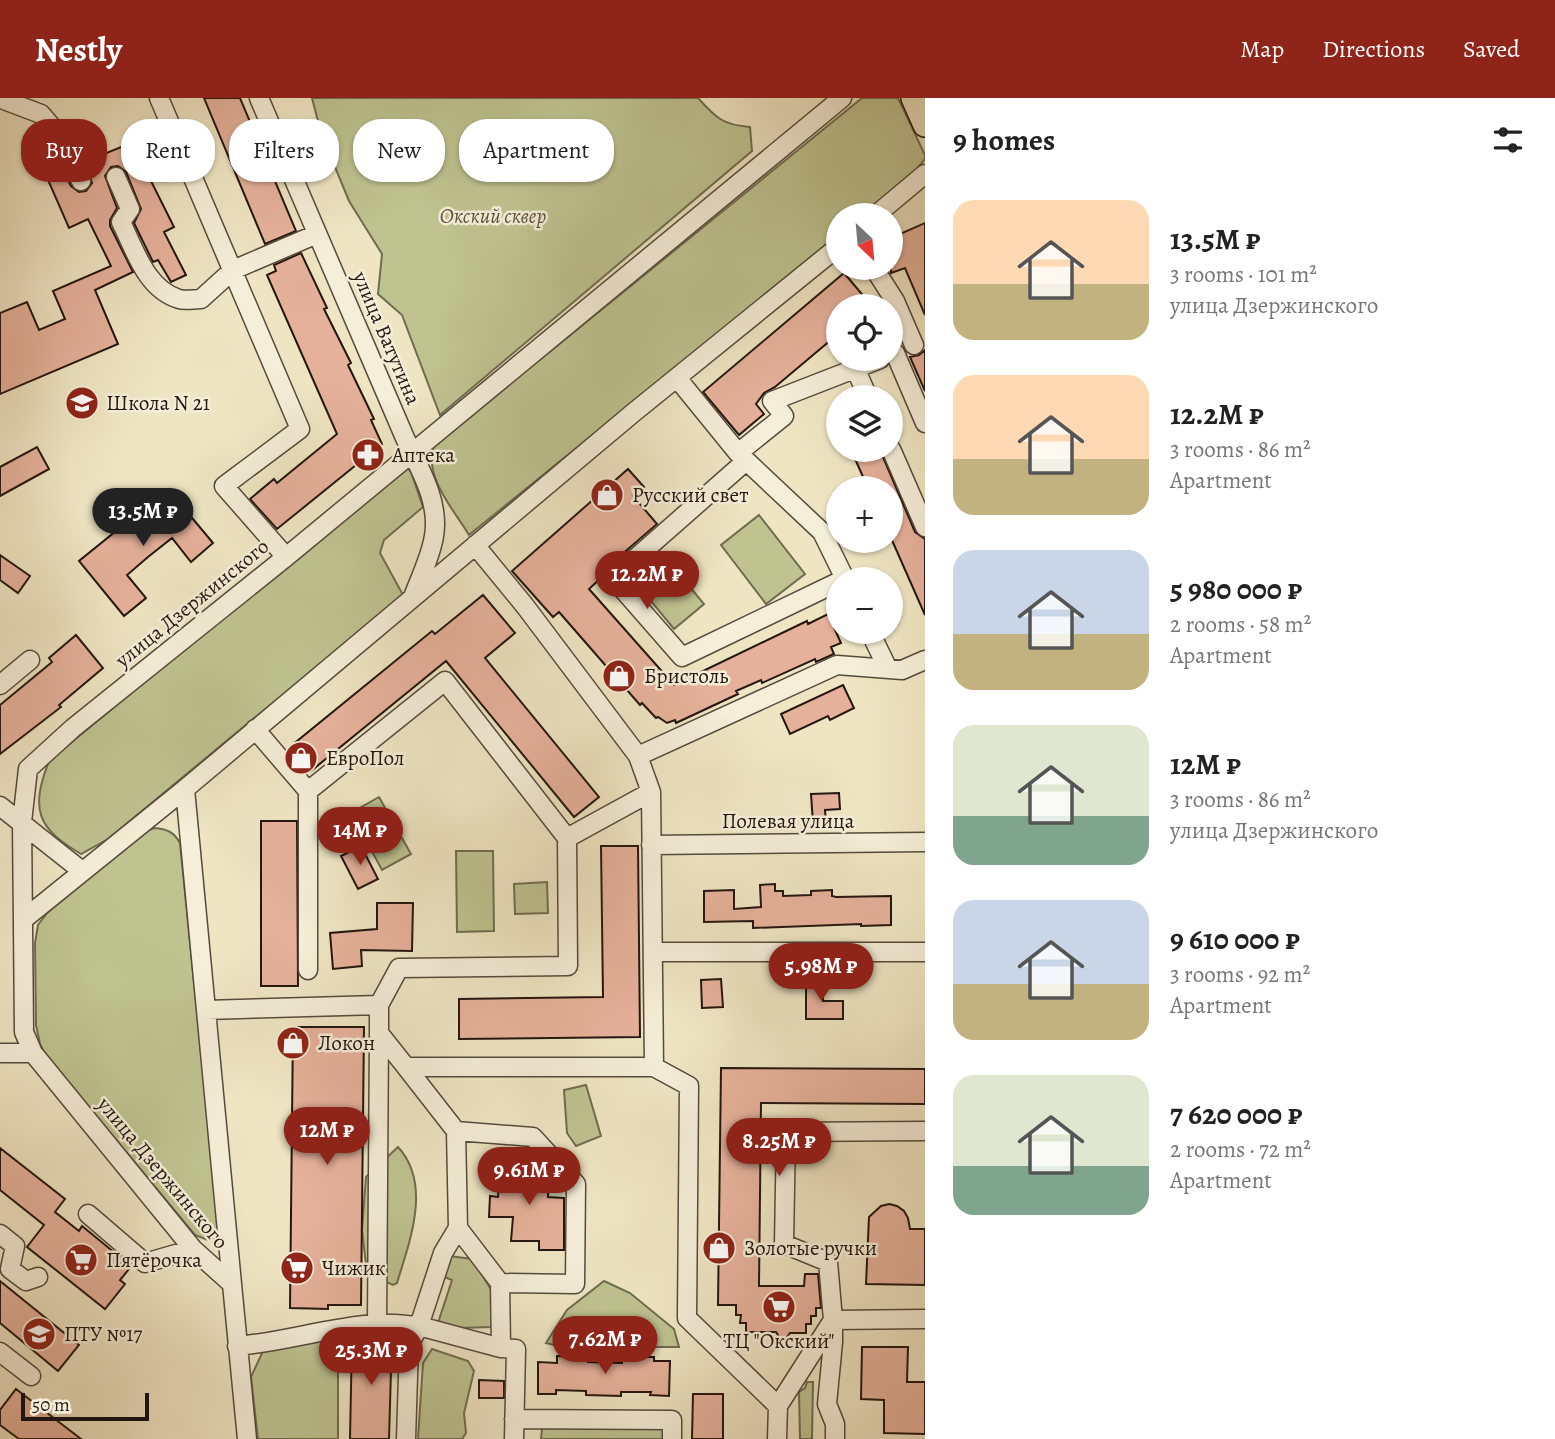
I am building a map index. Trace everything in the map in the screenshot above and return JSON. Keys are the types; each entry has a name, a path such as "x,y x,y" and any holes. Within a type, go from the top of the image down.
{"main road":[{"path":"913,98 925,125"}],"street":[{"path":"159,98 300,429 224,485 286,556"},
{"name":"улица Ватутина","path":"259,98 427,483 435,514 434,536 412,599"},
{"name":"улица Дзержинского","path":"232,1284 193,1249 33,1053 24,1032 22,821 28,769 72,728 412,453 842,98"},
{"path":"5,100 41,114 45,119"},
{"path":"890,203 925,174"},
{"path":"116,177 130,209 121,222 144,269 159,289 180,299 201,299 233,270 317,234"},
{"path":"24,919 185,789 475,545 826,257"},
{"path":"882,280 920,343 903,349"},
{"path":"826,588 682,657 613,578 784,416 772,401 847,371"},
{"path":"897,371 925,423"},
{"path":"677,378 742,457 822,532 838,567"},
{"path":"897,462 925,527"},
{"path":"475,545 525,606 638,756 651,792 654,1067"},
{"path":"876,644 888,669"},
{"path":"0,685 30,660"},
{"path":"638,756 837,666 902,670 925,660"},
{"path":"308,792 445,681 566,838 568,966 399,968 379,1005 377,1324"},
{"path":"256,729 308,792 308,970"},
{"name":"улица Дзержинского","path":"185,789 247,1439"},
{"path":"566,838 651,792"},
{"path":"0,806 82,871"},
{"name":"Полевая улица","path":"652,845 925,842"},
{"path":"653,952 925,952"},
{"path":"206,1010 379,1005"},
{"path":"379,1033 456,1131 458,1228 443,1254 419,1326 409,1345 407,1439"},
{"path":"0,1053 33,1053"},
{"path":"406,1067 654,1067 689,1086 687,1318 778,1406"},
{"path":"456,1131 533,1137 576,1184 575,1284 500,1283"},
{"path":"835,1439 835,1424 827,1404 833,1342 828,1262 785,1244 786,1132 925,1131"},
{"path":"88,1214 145,1263 193,1249"},
{"path":"458,1228 500,1283 501,1348"},
{"path":"0,1234 15,1246 10,1269 26,1281 38,1277"},
{"path":"833,1320 925,1319"},
{"path":"777,1439 778,1406 833,1320"},
{"path":"237,1346 377,1324 419,1326 501,1348 516,1349 514,1439"},
{"path":"0,1352 31,1376"},
{"path":"514,1419 672,1420 672,1439"}],"green space":[{"name":"Окский сквер","path":"312,98 698,98 721,119 750,127 752,151 440,415 402,315 378,294 382,254 349,201 339,177 339,119 317,119"},
{"path":"862,98 898,98 925,155 925,159 911,176 878,203 826,203 826,246 469,535 436,481 432,457 434,446"},
{"path":"406,466 411,472 423,507 384,540 380,553 403,595 108,839 81,854 55,835 41,816 39,805 49,761"},
{"path":"759,515 805,574 766,604 721,545"},
{"path":"671,564 704,604 674,629 641,589"},
{"path":"379,797 411,854 382,870 351,813"},
{"path":"154,828 170,832 180,843 219,1230 216,1237 210,1241 195,1235 46,1056 36,1025 35,943 38,925 47,913 144,832"},
{"path":"456,851 493,851 494,931 457,932"},
{"path":"547,882 548,913 515,914 514,884"},
{"path":"586,1085 601,1136 576,1146 567,1133 564,1090"},
{"path":"398,1147 414,1178 416,1195 412,1231 397,1283 393,1285 367,1274 362,1230 366,1177"},
{"path":"449,1256 472,1259 492,1291 491,1327 459,1328 441,1324 439,1320 452,1280 442,1276"},
{"path":"604,1281 630,1293 674,1329 679,1347 563,1347 546,1343 567,1310"},
{"path":"318,1336 335,1338 338,1355 338,1439 258,1439 251,1377 263,1351"},
{"path":"432,1349 468,1361 474,1371 464,1413 466,1433 462,1439 418,1439 423,1363"},
{"path":"807,1382 813,1382 812,1439 800,1439 799,1392 805,1388"},
{"path":"546,1425 668,1427 667,1439 541,1439 542,1429"}],"building":[{"path":"204,98 240,98 249,119 229,119 229,158 215,119"},
{"path":"121,147 121,168 111,167 107,173 107,153"},
{"path":"107,181 117,208 110,220 110,226 133,272 95,290 118,344 0,394 0,313 27,302 39,330 65,319 53,291 111,266 88,219 69,228 49,182 69,182 79,192 86,191 92,182"},
{"path":"130,182 152,182 174,227 164,232 186,275 171,282 158,260 153,262 134,223 141,209"},
{"path":"239,182 275,182 296,231 265,244"},
{"path":"925,223 925,315 905,268 903,269 903,233"},
{"path":"301,253 327,308 324,309 351,363 348,365 374,419 371,420 382,444 277,529 250,499 274,479 277,483 337,434 267,275 276,271 274,265"},
{"path":"836,280 850,280 862,294 826,294 826,344 775,387 764,393 756,404 764,414 739,435 703,392"},
{"path":"925,350 925,391 910,357"},
{"path":"37,447 49,469 0,496 0,467"},
{"path":"856,462 885,462 891,476 863,476"},
{"path":"628,469 644,487 633,496 657,524 605,569 602,577 589,589 674,685 807,621 808,624 826,615 826,644 838,644 831,647 834,654 816,662 815,659 762,683 761,680 736,691 738,694 676,723 675,720 667,723 656,718 642,703 640,705 559,612 553,617 512,571"},
{"path":"168,489 213,543 191,562 172,538 148,557 127,575 146,598 124,616 79,561"},
{"path":"903,504 915,532 925,539 925,615 898,553 903,553"},
{"path":"0,555 30,576 18,593 0,580"},
{"path":"483,595 515,633 485,658 599,797 574,817 446,661 311,771 291,746 432,631 435,634"},
{"path":"76,635 103,668 59,705 61,707 0,754 0,705 52,662 49,658"},
{"path":"843,685 854,708 830,720 828,716 790,734 781,714"},
{"path":"839,793 840,809 825,810 826,823 813,823 811,794"},
{"path":"261,821 297,821 298,986 261,986"},
{"path":"361,846 378,879 358,889 341,856"},
{"path":"601,846 638,846 640,1037 459,1039 459,999 603,997"},
{"path":"775,884 775,891 783,891 783,896 811,895 811,891 832,890 832,896 836,897 891,896 891,925 753,928 753,921 704,922 704,891 734,890 734,909 761,907 760,885"},
{"path":"377,903 413,903 412,951 361,950 362,966 333,969 330,933 377,929"},
{"path":"721,979 723,1007 702,1008 701,980"},
{"path":"806,979 823,979 823,1001 843,1001 843,1019 806,1019"},
{"path":"293,1027 364,1027 361,1305 328,1305 328,1309 290,1308"},
{"path":"721,1068 925,1069 925,1104 761,1103 759,1286 804,1286 805,1274 818,1274 821,1308 816,1308 816,1316 811,1316 811,1324 806,1324 806,1333 790,1333 783,1343 776,1332 746,1332 746,1323 740,1323 741,1315 736,1315 736,1305 718,1305"},
{"name":"Пятёрочка","path":"0,1148 65,1199 55,1212 79,1231 82,1226 121,1258 118,1261 129,1269 120,1280 125,1284 105,1309 27,1247 44,1225 0,1190"},
{"path":"500,1163 526,1163 526,1172 549,1173 548,1197 564,1198 564,1250 539,1250 539,1241 511,1241 513,1217 489,1217 490,1196 498,1197"},
{"path":"889,1204 904,1211 910,1229 925,1229 925,1285 866,1284 869,1217 881,1206"},
{"name":"ПТУ №17","path":"0,1281 79,1345 58,1371 0,1323"},
{"path":"392,1335 389,1439 350,1439 352,1338"},
{"path":"862,1347 908,1347 907,1382 925,1382 925,1434 884,1433 884,1400 861,1399"},
{"path":"557,1356 588,1357 588,1362 622,1363 622,1357 654,1357 654,1361 670,1361 669,1396 650,1395 651,1392 621,1392 621,1396 586,1395 586,1391 556,1390 556,1394 538,1394 538,1362 557,1363"},
{"path":"479,1380 504,1381 504,1398 479,1398"},
{"path":"16,1389 81,1439 19,1439 0,1425 0,1410"},
{"path":"693,1394 723,1394 723,1439 692,1439"}],"place":[{"name":"Школа N 21","path":"82,403"},
{"name":"Аптека","path":"368,455"},
{"name":"Русский свет","path":"607,495"},
{"name":"Бристоль","path":"619,676"},
{"name":"ЕвроПол","path":"301,758"},
{"name":"Локон","path":"293,1043"},
{"name":"Золотые ручки","path":"719,1248"},
{"name":"Пятёрочка","path":"81,1260"},
{"name":"Чижик","path":"297,1268"},
{"name":"ТЦ \"Окский\"","path":"779,1307"},
{"name":"ПТУ №17","path":"39,1334"}]}
